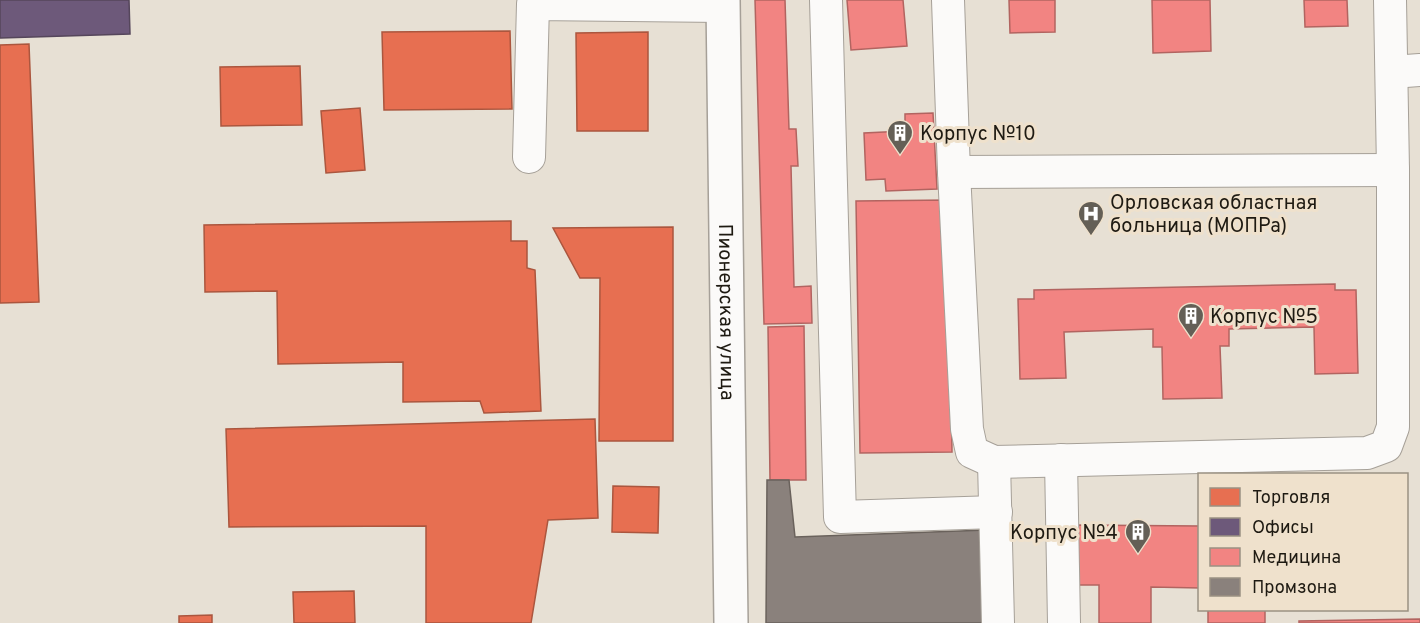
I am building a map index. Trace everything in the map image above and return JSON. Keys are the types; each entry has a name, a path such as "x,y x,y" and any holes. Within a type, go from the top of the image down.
{"main road":[{"name":"Пионерская улица","path":"723,3 730,623"}],"lane":[{"path":"826,0 840,517 996,512"},
{"path":"948,0 967,429 972,452 994,462 1367,453 1386,446 1394,427 1393,170 1406,71 1390,0"},
{"path":"530,157 533,4 723,3"},
{"path":"954,172 1393,170"},
{"path":"1061,460 1064,623"},
{"path":"994,462 998,623"}],"building: Торговля":[{"path":"510,31 512,109 384,110 382,32"},
{"path":"648,32 648,131 577,131 576,33"},
{"path":"29,44 39,302 0,303 0,45"},
{"path":"300,66 302,125 221,126 220,67"},
{"path":"360,108 365,170 326,173 321,111"},
{"path":"511,221 511,241 527,241 527,268 535,270 541,411 484,413 480,401 403,402 403,362 278,364 277,291 205,292 204,225"},
{"path":"673,227 673,441 599,441 600,278 580,278 553,228"},
{"path":"595,419 598,518 548,520 531,623 426,623 426,526 229,527 226,429"},
{"path":"613,486 659,487 658,533 612,532"},
{"path":"354,591 355,623 294,623 293,592"},
{"path":"212,615 212,623 179,623 179,616"}],"building: Офисы":[{"path":"0,0 129,0 130,34 0,38"}],"building: Медицина":[{"path":"755,0 785,0 789,129 796,129 798,166 791,166 794,287 811,286 812,323 764,324"},
{"path":"847,0 903,0 907,46 851,50"},
{"path":"1009,0 1055,0 1055,32 1010,33"},
{"path":"1152,0 1210,0 1211,51 1153,53"},
{"path":"1304,0 1347,0 1348,26 1305,27"},
{"name":"Корпус №10","path":"933,113 937,189 886,191 885,179 866,180 864,133 905,131 905,114"},
{"path":"948,200 952,452 860,453 856,201"},
{"name":"Корпус №5","path":"1335,284 1335,290 1356,290 1358,373 1315,374 1314,327 1229,329 1229,346 1220,346 1222,398 1163,399 1162,347 1153,347 1153,329 1064,332 1066,378 1020,379 1018,299 1034,299 1034,290"},
{"path":"804,326 806,480 770,480 768,327"},
{"name":"Корпус №4","path":"1076,525 1198,526 1198,588 1151,587 1151,623 1099,623 1099,585 1076,585"},
{"path":"1208,611 1265,611 1265,623 1208,623"},
{"path":"1420,619 1420,623 1299,623 1299,621"}],"building: Промзона":[{"path":"767,480 789,480 795,537 987,530 988,623 766,623"}],"place":[{"name":"Корпус №10","path":"900,156"},
{"name":"Орловская областная больница (МОПРа)","path":"1091,237"},
{"name":"Корпус №5","path":"1191,339"},
{"name":"Корпус №4","path":"1138,555"}]}
